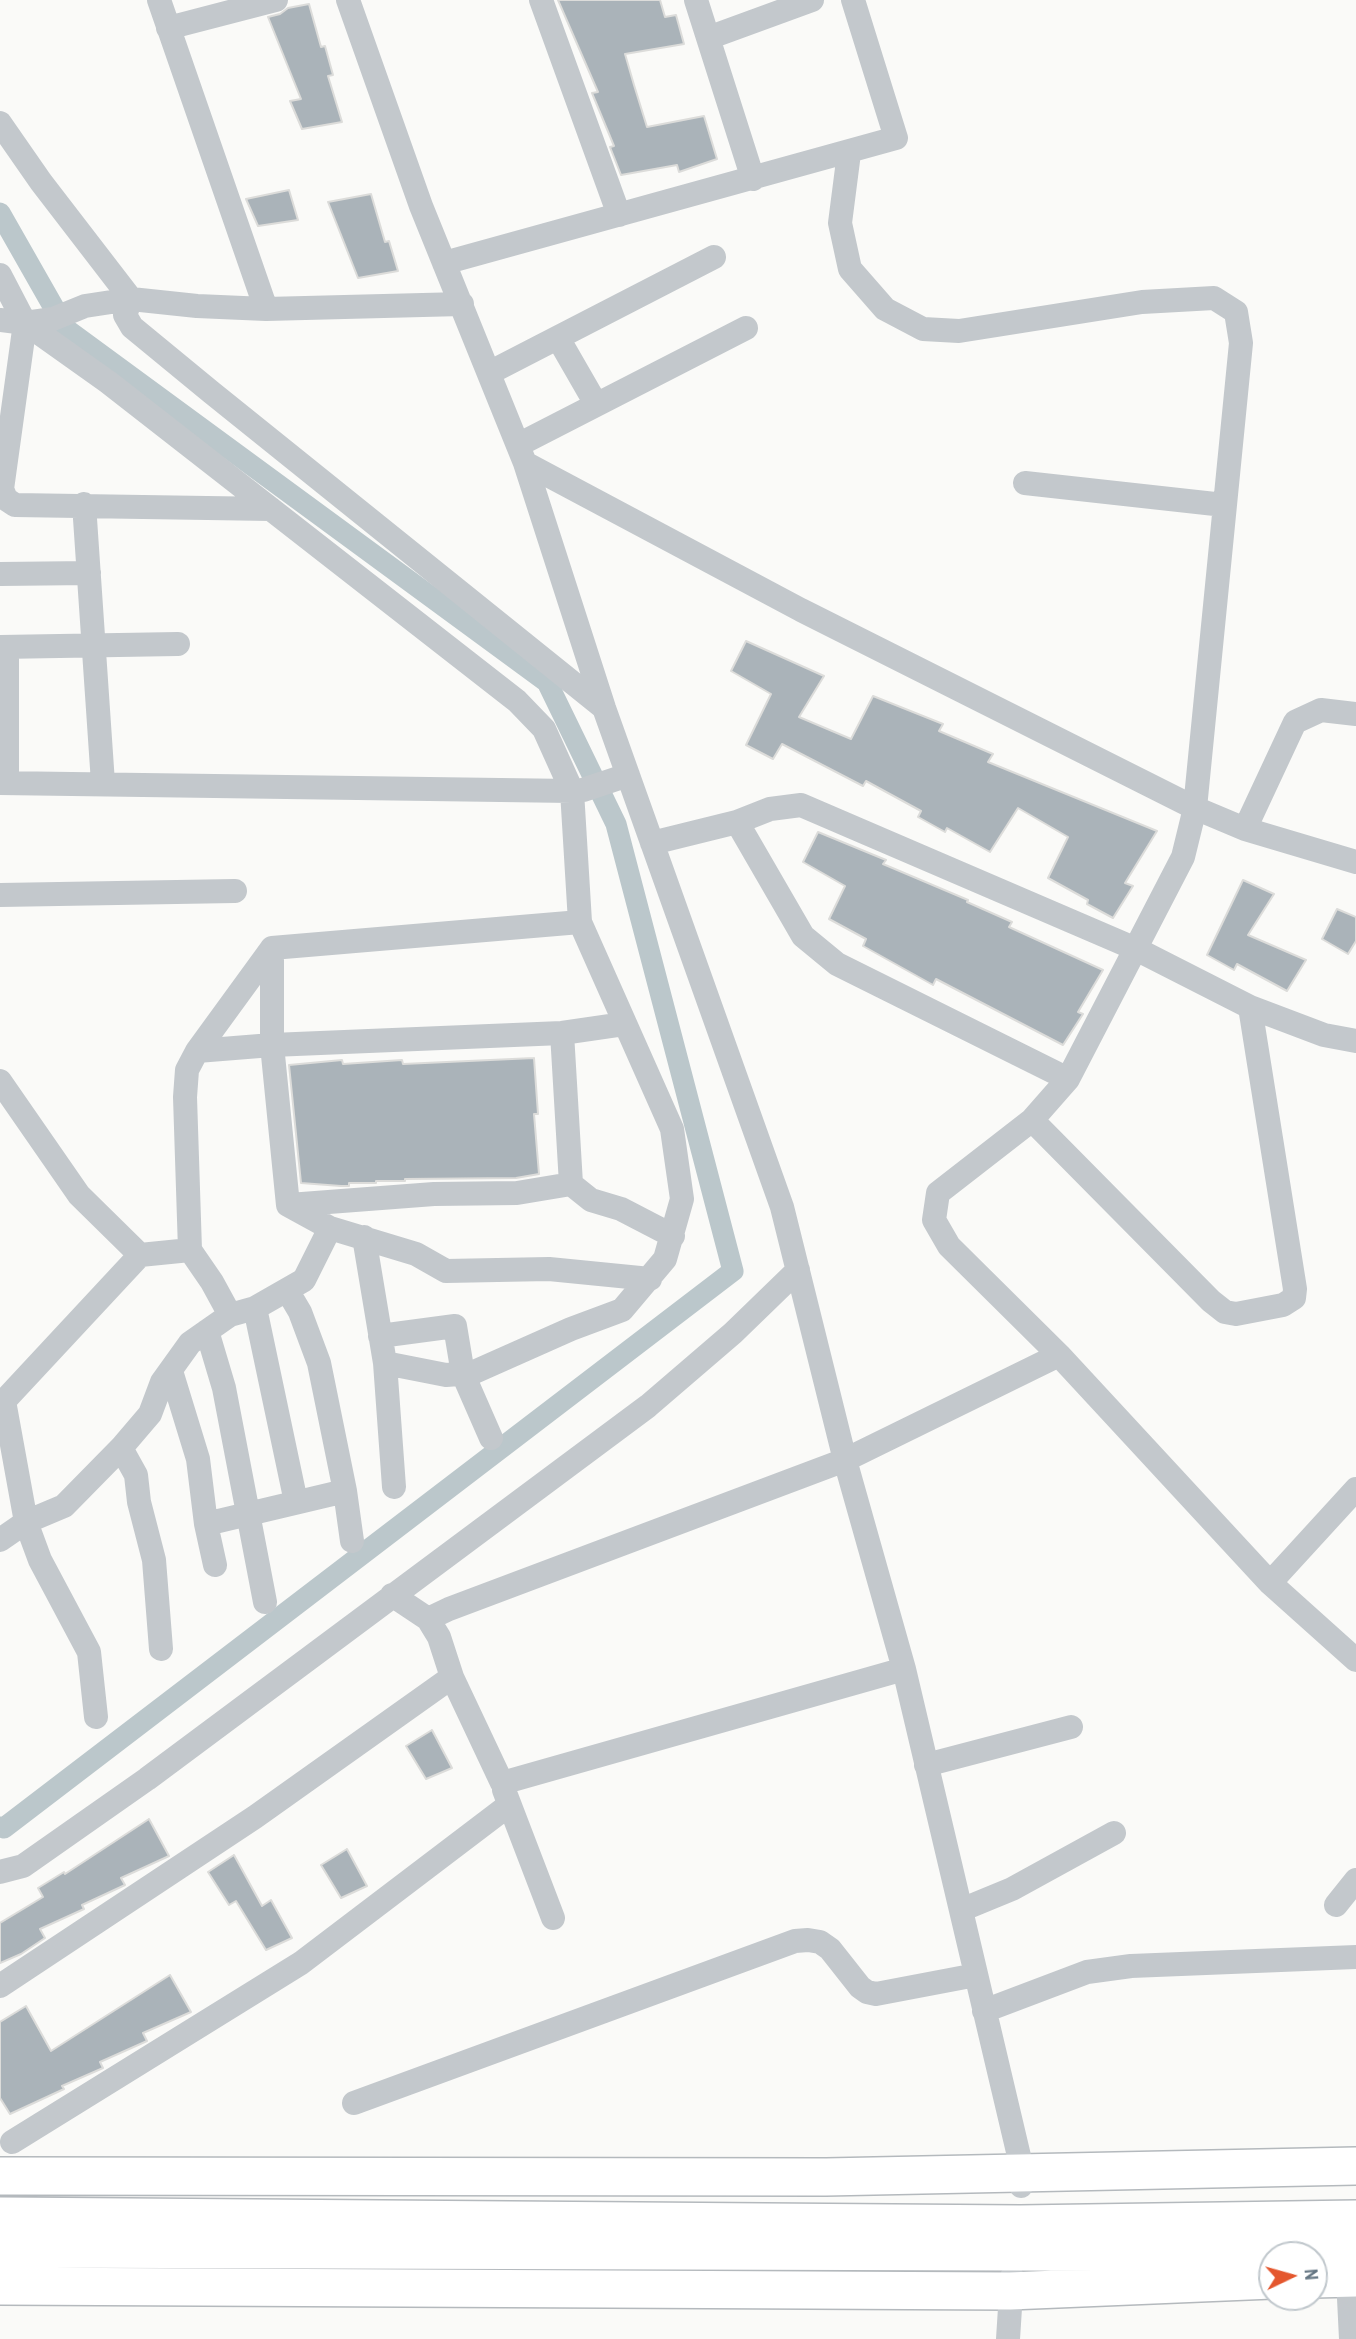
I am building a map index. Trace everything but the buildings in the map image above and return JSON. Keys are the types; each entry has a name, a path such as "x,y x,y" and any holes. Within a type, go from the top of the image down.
{"highway":[{"path":"7,2155 1022,2181 1356,2166"},
{"path":"0,2216 1007,2224 1356,2219"},
{"path":"0,2249 1344,2272"},
{"path":"0,2286 1011,2284 1258,2280"}],"street":[{"path":"159,0 266,309"},
{"path":"168,28 276,0"},
{"path":"348,0 421,206 521,454 624,777 652,843 782,1207 845,1460 904,1669 1022,2181"},
{"path":"541,0 619,215"},
{"path":"696,0 753,179"},
{"path":"708,38 812,0"},
{"path":"444,263 896,138 853,0"},
{"path":"0,123 41,182 131,299"},
{"path":"849,153 840,223 850,269 885,309 923,329 959,331 1142,302 1214,298 1236,312 1241,344 1195,808 1184,857 1068,1079 1032,1120 938,1193 934,1220 948,1246 1059,1355 1270,1583 1356,1660"},
{"path":"489,373 714,257"},
{"path":"0,275 25,323 108,382 517,701 544,729 578,791 580,922 672,1129 682,1199 673,1236 665,1259 622,1310 571,1329 472,1373 446,1375 385,1363"},
{"path":"0,320 25,323 53,319 85,306 131,299 197,306 266,309 462,304"},
{"path":"131,299 124,314 132,327 604,708"},
{"path":"25,323 2,489 3,499 15,505 271,509"},
{"path":"521,454 596,404 746,328"},
{"path":"558,338 596,404"},
{"path":"521,454 801,610 1195,808 1245,829 1356,862"},
{"path":"1025,483 1224,505"},
{"path":"84,505 103,783"},
{"path":"0,574 89,573"},
{"path":"178,644 4,647 4,783 578,791 624,777"},
{"path":"1245,829 1295,722 1321,710 1356,714"},
{"path":"652,843 737,821 770,809 801,805 1136,949 1250,1007 1324,1035 1356,1041"},
{"path":"737,821 803,936 837,964 1068,1079"},
{"path":"0,895 235,891"},
{"path":"230,1315 190,1250 185,1097 187,1070 197,1051 272,948 580,922"},
{"path":"272,948 272,1045 288,1205"},
{"path":"1032,1120 1225,1312 1236,1314 1283,1305 1294,1298 1295,1289 1250,1007"},
{"path":"197,1051 272,1045 562,1033 624,1024"},
{"path":"562,1033 571,1184"},
{"path":"0,1081 79,1195 140,1255"},
{"path":"288,1205 434,1194 517,1192 571,1184 591,1200 621,1209 673,1236"},
{"path":"288,1205 330,1228 416,1254 446,1271 549,1269 650,1279"},
{"path":"0,1540 26,1522 64,1506 121,1448 150,1414 162,1382 190,1343 230,1315 255,1308 304,1280 330,1228"},
{"path":"364,1237 385,1363 394,1487"},
{"path":"96,1717 89,1652 40,1560 26,1522 2,1401 140,1255 190,1250"},
{"path":"0,1872 23,1866 113,1803 648,1406 733,1333 798,1270"},
{"path":"287,1290 300,1312 320,1363 345,1490 352,1541"},
{"path":"255,1308 296,1502"},
{"path":"380,1336 456,1326 463,1374 491,1438"},
{"path":"207,1331 224,1388 265,1602"},
{"path":"428,1619 845,1460 1059,1355"},
{"path":"171,1371 198,1459 206,1524 215,1565"},
{"path":"121,1448 135,1475 153,1560 161,1649"},
{"path":"1270,1583 1356,1489"},
{"path":"206,1524 345,1490"},
{"path":"392,1595 428,1619 439,1637 452,1678 505,1794 552,1918"},
{"path":"7,2155 301,1963 505,1794 904,1669"},
{"path":"0,1986 255,1817 452,1678"},
{"path":"926,1765 1071,1727"},
{"path":"961,1910 1012,1889 1114,1833"},
{"path":"1336,1905 1356,1880"},
{"path":"354,2103 795,1941 820,1942 830,1949 860,1987 876,1994 976,1975"},
{"path":"984,2011 1087,1972 1131,1966 1356,1957"},
{"path":"1344,2272 1351,2339"},
{"path":"1009,2339 1011,2284"}],"waterway":[{"path":"0,213 66,329 547,682 616,824 733,1271 4,1828 0,1827"}]}
